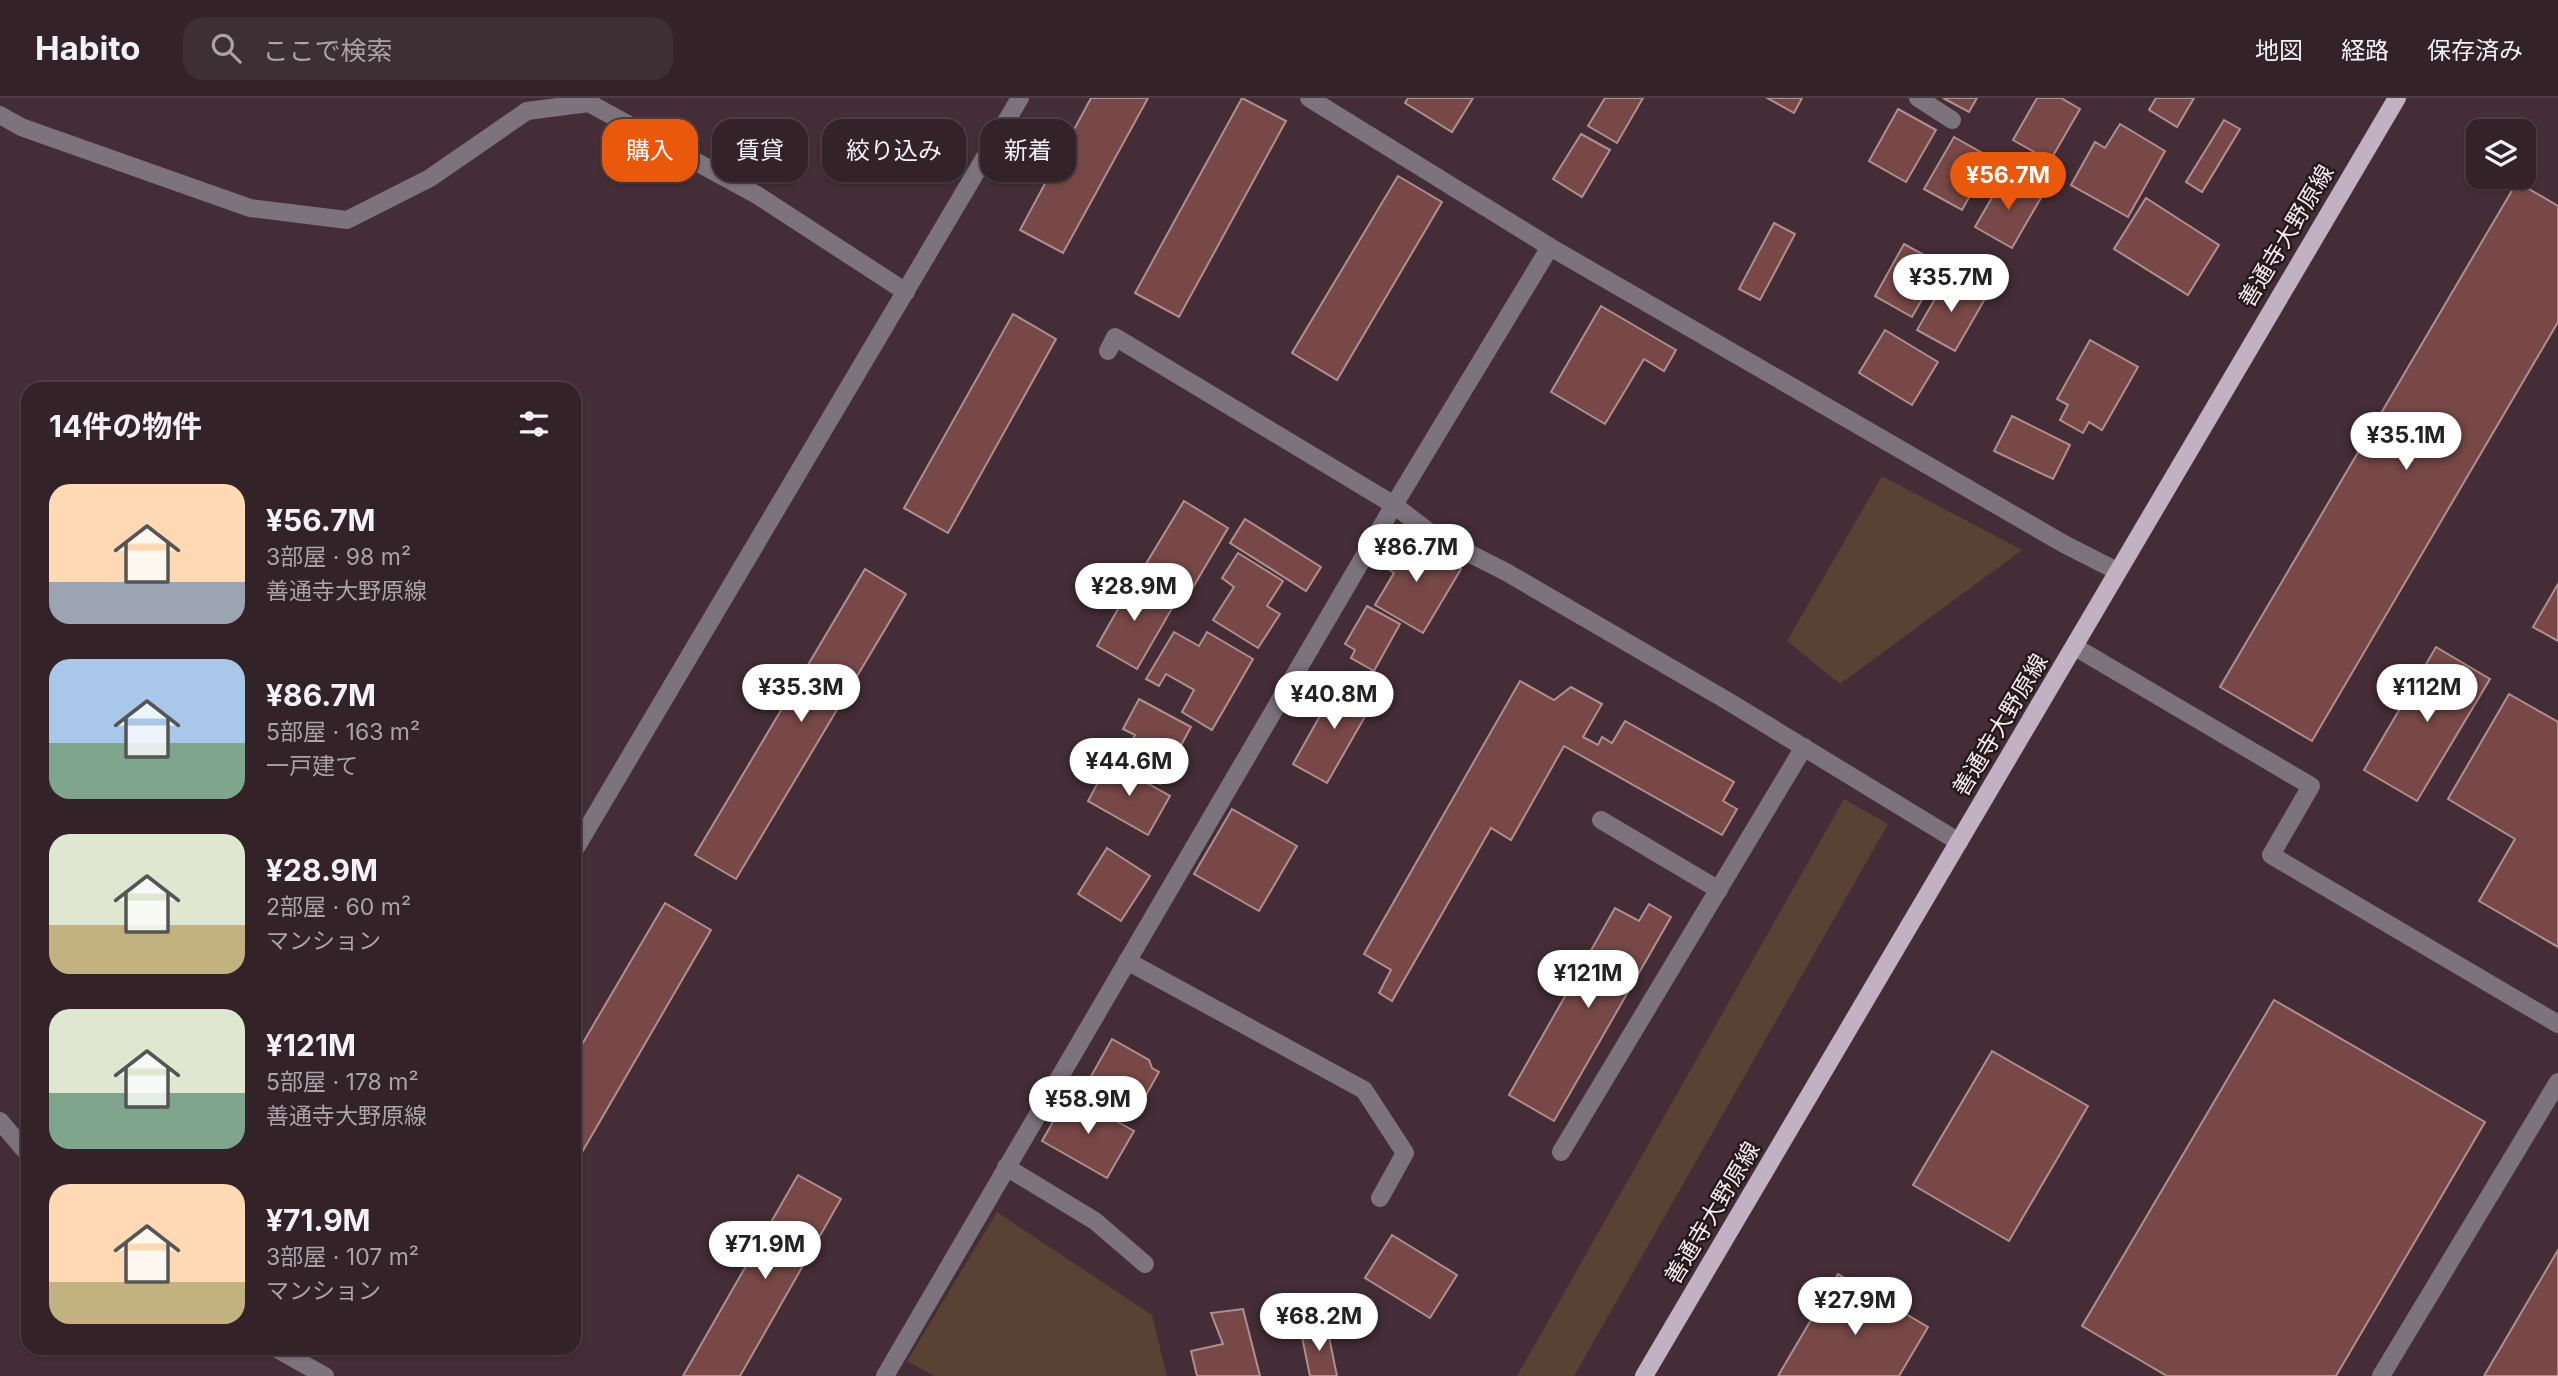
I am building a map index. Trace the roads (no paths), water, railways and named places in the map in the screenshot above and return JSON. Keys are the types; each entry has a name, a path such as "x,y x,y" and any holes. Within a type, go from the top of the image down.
{"main road":[{"name":"善通寺大野原線","path":"1644,1376 2397,98"}],"street":[{"path":"581,839 1020,98"},
{"path":"1309,98 1550,247 2064,544 2117,571"},
{"path":"1918,98 1952,120"},
{"path":"0,115 20,127 250,208 347,220 430,178 527,111 589,103 757,195 906,292"},
{"path":"885,1376 1394,505 1550,247"},
{"path":"1108,351 1115,337 1394,505 1433,535 1506,572 1804,747 1959,842"},
{"path":"2075,648 2311,786 2271,855 2558,1024"},
{"path":"1561,1152 1804,747"},
{"path":"1601,820 1718,890"},
{"path":"1127,961 1364,1090 1405,1153 1380,1198"},
{"path":"2381,1376 2558,1082"},
{"path":"0,1121 21,1146"},
{"path":"1006,1167 1096,1221 1144,1264"},
{"path":"286,1355 305,1371 325,1376"}]}
